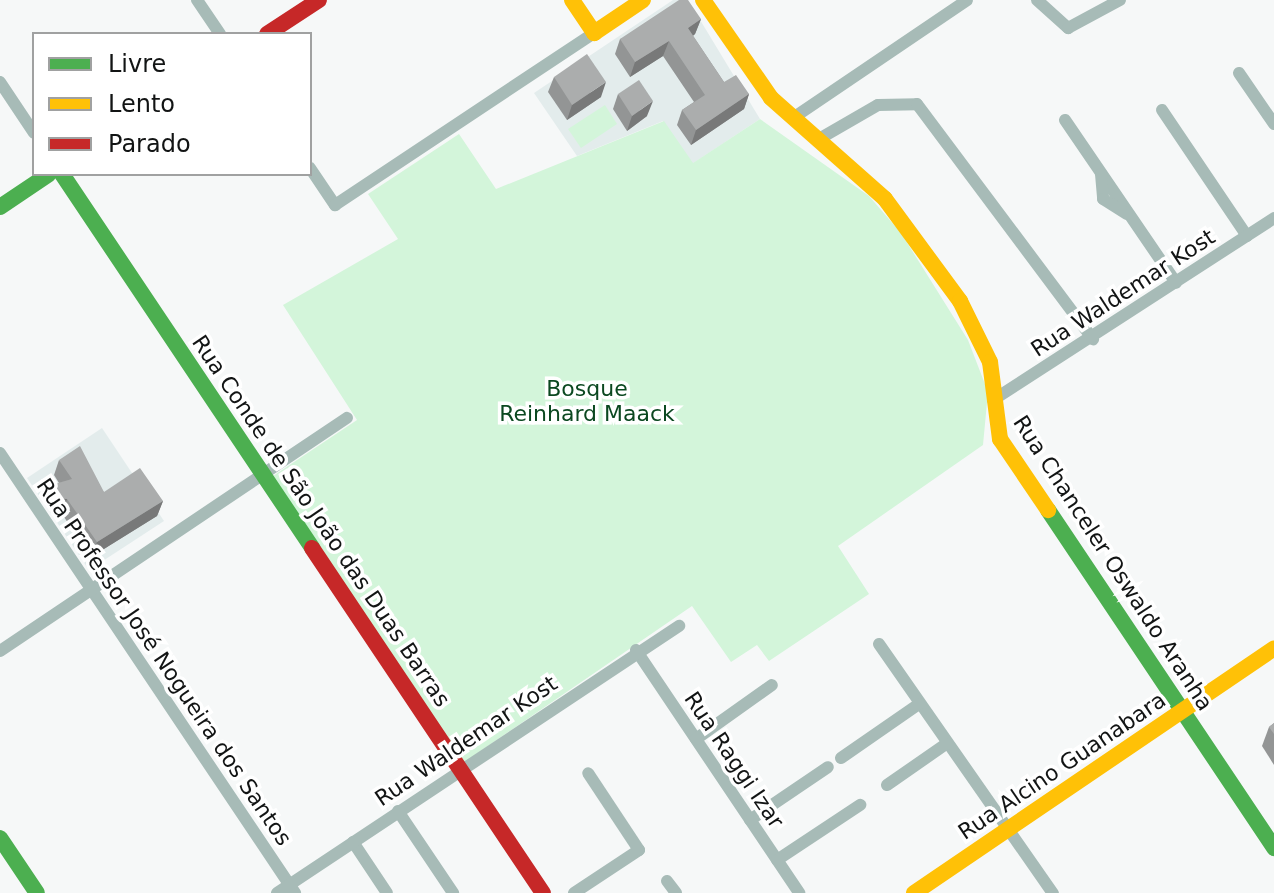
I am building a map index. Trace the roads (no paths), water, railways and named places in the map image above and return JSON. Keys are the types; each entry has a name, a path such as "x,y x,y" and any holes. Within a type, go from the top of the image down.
{"street":[{"path":"197,0 219,32"},
{"path":"270,32 319,0"},
{"path":"572,0 594,33"},
{"path":"312,171 335,205 643,0"},
{"name":"Rua Chanceler Oswaldo Aranha","path":"703,0 764,90 898,214 965,309 990,362 1000,439 1274,848"},
{"path":"1037,0 1068,28 1120,0"},
{"path":"793,118 964,1"},
{"path":"1239,73 1274,124"},
{"path":"0,82 32,130"},
{"path":"819,139 878,105 917,104 1093,339"},
{"path":"1162,110 1247,236"},
{"path":"1065,120 1176,283"},
{"path":"0,207 46,176"},
{"name":"Rua Conde de São João das Duas Barras","path":"63,176 543,893"},
{"name":"Rua Waldemar Kost","path":"993,400 1093,339 1274,218"},
{"path":"0,651 347,418"},
{"name":"Rua Professor José Nogueira dos Santos","path":"0,453 292,889"},
{"name":"Rua Waldemar Kost","path":"277,893 292,889 398,811 636,650 679,626"},
{"path":"879,644 1005,831 1053,893"},
{"name":"Rua Alcino Guanabara","path":"914,893 1274,648"},
{"name":"Rua Raggi Izar","path":"636,650 799,893"},
{"path":"696,739 772,685"},
{"path":"841,758 919,704"},
{"path":"887,785 946,744"},
{"path":"750,820 828,767"},
{"path":"574,893 639,850 588,773"},
{"path":"777,860 860,805"},
{"path":"398,811 453,893"},
{"path":"0,838 37,893"},
{"path":"353,842 387,893"},
{"path":"667,881 676,893"}],"park label":[{"name":"Bosque Reinhard Maack","path":"587,400"}]}
